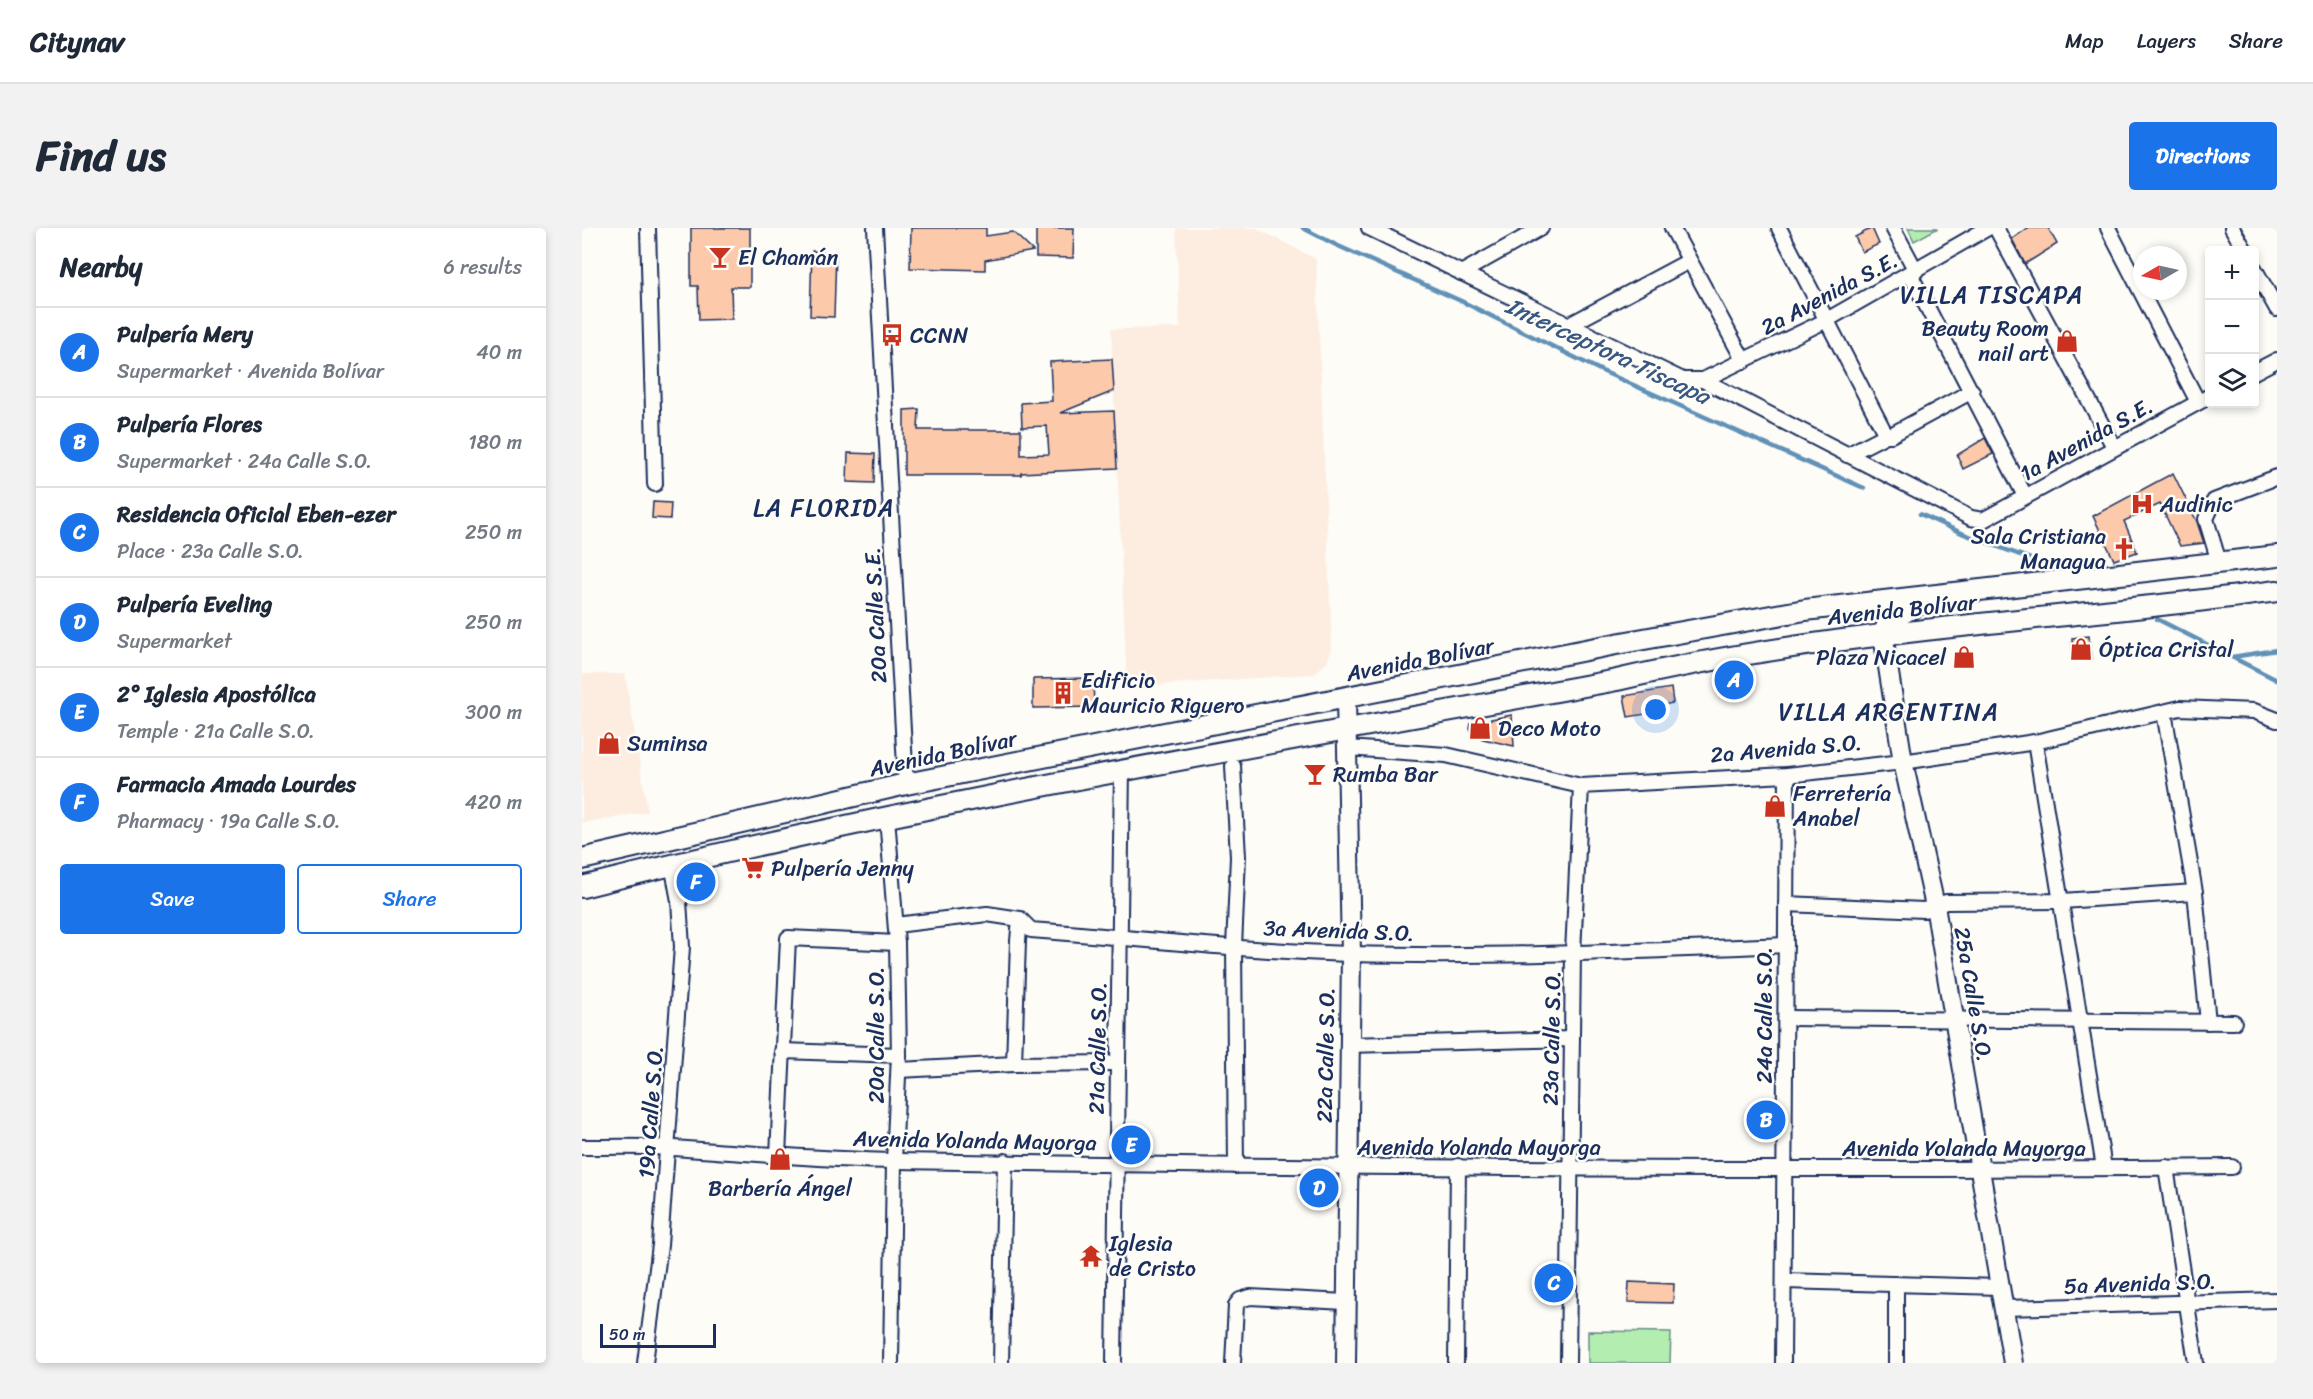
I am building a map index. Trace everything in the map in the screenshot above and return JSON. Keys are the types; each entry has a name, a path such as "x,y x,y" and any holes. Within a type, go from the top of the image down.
{"main road":[{"name":"Avenida Bolívar","path":"582,859 906,784 1628,642 1832,606 2277,556"},
{"name":"Avenida Bolívar","path":"582,887 672,864 887,817 1122,769 1346,739 1684,664 1805,644 2277,591"},
{"path":"1882,635 1889,621 1937,593"},
{"path":"1832,606 1857,611 1876,619 1882,635"}],"street":[{"path":"648,228 655,484"},
{"name":"20a Calle S.E.","path":"875,228 906,784"},
{"path":"1369,228 1569,325 1689,261"},
{"path":"1461,273 1541,228"},
{"path":"1672,228 1744,362"},
{"path":"1779,228 1825,321 1886,435"},
{"path":"1893,228 2025,496"},
{"name":"2a Avenida S.E.","path":"1569,325 1683,380 1703,380 1825,321 1988,228"},
{"path":"1996,228 2114,447"},
{"path":"2108,228 2204,399"},
{"path":"2232,228 2243,246"},
{"path":"2259,276 2277,307"},
{"path":"2259,369 2277,360"},
{"path":"1703,380 1847,455 1886,435 1891,435 1972,391"},
{"name":"1a Avenida S.E.","path":"1847,455 1971,518 1983,520 2204,399"},
{"path":"2220,562 2206,519 2214,501 2277,477"},
{"name":"25a Calle S.O.","path":"1882,635 1904,762 1935,906 2013,1363"},
{"path":"1346,698 1346,739"},
{"name":"2a Avenida S.O.","path":"1346,739 1446,755 1581,786 1787,775 1904,762 2036,742 2180,708 2254,711 2277,720"},
{"path":"2164,711 2196,892 2208,1022"},
{"name":"22a Calle S.O.","path":"1346,739 1351,954 1348,1045 1346,1363"},
{"path":"2036,742 2104,1168"},
{"path":"1233,766 1238,857 1234,947 1236,1166"},
{"name":"21a Calle S.O.","path":"1114,1363 1122,769"},
{"name":"24a Calle S.O.","path":"1783,1363 1787,775"},
{"name":"23a Calle S.O.","path":"1568,1363 1573,953 1581,786"},
{"name":"20a Calle S.O.","path":"887,817 897,943 899,1055 894,1161 891,1363"},
{"name":"19a Calle S.O.","path":"645,1363 660,1245 669,1147 682,947 679,901 672,864"},
{"path":"1786,904 1924,910 1946,902 2062,901 2196,892"},
{"name":"3a Avenida S.O.","path":"896,925 987,914 1020,919 1030,930 1351,954 1573,953 1786,945"},
{"path":"1014,1064 1020,919"},
{"path":"778,1156 788,938 897,943"},
{"path":"1786,1018 2234,1022"},
{"path":"1348,1045 1572,1039"},
{"path":"782,1051 899,1055"},
{"path":"899,1070 1014,1064 1118,1063"},
{"name":"Avenida Yolanda Mayorga","path":"582,1147 669,1147 778,1156 894,1161 1347,1168 1458,1166 1980,1170 2232,1167"},
{"path":"1001,1363 1005,1161"},
{"path":"1456,1363 1458,1166"},
{"path":"2166,1167 2196,1363"},
{"path":"1784,1281 2000,1287"},
{"path":"1896,1284 1896,1363"},
{"path":"1233,1363 1236,1305 1240,1300 1250,1298 1346,1302"},
{"name":"5a Avenida S.O.","path":"2004,1308 2277,1300"}],"shaded area":[{"path":"1176,228 1256,228 1316,259 1332,649 1327,662 1314,674 1127,687 1111,329 1180,328"},
{"name":"Suminsa","path":"582,674 625,674 648,812 582,823"}],"green space":[{"path":"1908,228 1938,228 1914,241"},
{"path":"1588,1331 1671,1332 1670,1363 1588,1363"}],"building":[{"name":"El Chamán","path":"691,228 750,228 750,287 731,287 732,319 699,320 698,286 691,286"},
{"path":"911,228 986,228 986,236 1013,232 1033,251 985,260 985,270 910,268"},
{"path":"1036,228 1074,228 1073,258 1036,257"},
{"path":"1872,228 1879,244 1862,252 1855,237"},
{"path":"2028,228 2048,228 2057,244 2025,264 2012,239"},
{"path":"812,251 836,252 834,317 810,316"},
{"path":"1112,359 1114,391 1060,413 1114,411 1117,468 1021,473 1021,475 904,475 904,410 919,409 918,430 1021,430 1021,455 1049,454 1047,426 1022,427 1021,403 1052,401 1050,362"},
{"path":"1985,438 1993,454 1963,469 1957,455"},
{"path":"848,453 875,454 874,483 847,482"},
{"path":"2173,473 2197,522 2204,543 2180,546 2160,504 2124,521 2137,552 2114,560 2093,516"},
{"path":"653,502 671,503 670,519 652,518"},
{"name":"Óptica Cristal","path":"2089,636 2091,659 2073,661 2072,638"},
{"name":"Edificio Mauricio Riguero","path":"1093,678 1094,707 1033,708 1033,679"},
{"path":"1671,688 1673,703 1663,705 1664,711 1628,717 1624,696"},
{"path":"1512,715 1514,746 1483,739 1473,734 1470,729 1471,723"},
{"path":"1303,1175 1335,1176 1335,1200 1303,1199"},
{"path":"1629,1282 1674,1284 1673,1303 1628,1302"}],"waterway":[{"name":"Interceptora Tiscapa","path":"1303,228 1461,301 1602,371 1864,488"},
{"name":"Interceptora Tiscapa","path":"1920,514 1964,534 2068,573"},
{"path":"2157,619 2277,680"},
{"path":"2232,657 2277,650"}],"place":[{"name":"El Chamán","path":"720,257"},
{"name":"CCNN","path":"892,335"},
{"name":"Beauty Room nail art","path":"2067,341"},
{"name":"Audinic","path":"2142,504"},
{"name":"Sala Cristiana Managua","path":"2124,549"},
{"name":"Óptica Cristal","path":"2081,649"},
{"name":"Plaza Nicacel","path":"1964,657"},
{"name":"Pulpería Mery","path":"1734,680"},
{"name":"Edificio Mauricio Riguero","path":"1063,693"},
{"name":"Deco Moto","path":"1480,728"},
{"name":"Suminsa","path":"609,743"},
{"name":"Rumba Bar","path":"1315,774"},
{"name":"Ferretería Anabel","path":"1775,806"},
{"name":"Pulpería Jenny","path":"753,868"},
{"name":"Farmacia Amada Lourdes","path":"696,882"},
{"name":"Pulpería Flores","path":"1766,1120"},
{"name":"2° Iglesia Apostólica","path":"1131,1145"},
{"name":"Barbería Ángel","path":"780,1159"},
{"name":"Pulpería Eveling","path":"1319,1188"},
{"name":"Iglesia de Cristo","path":"1091,1256"},
{"name":"Residencia Oficial Eben-ezer","path":"1554,1283"}],"district":[{"name":"VILLA TISCAPA","path":"1992,295"},
{"name":"LA FLORIDA","path":"824,508"},
{"name":"VILLA ARGENTINA","path":"1889,712"}]}
